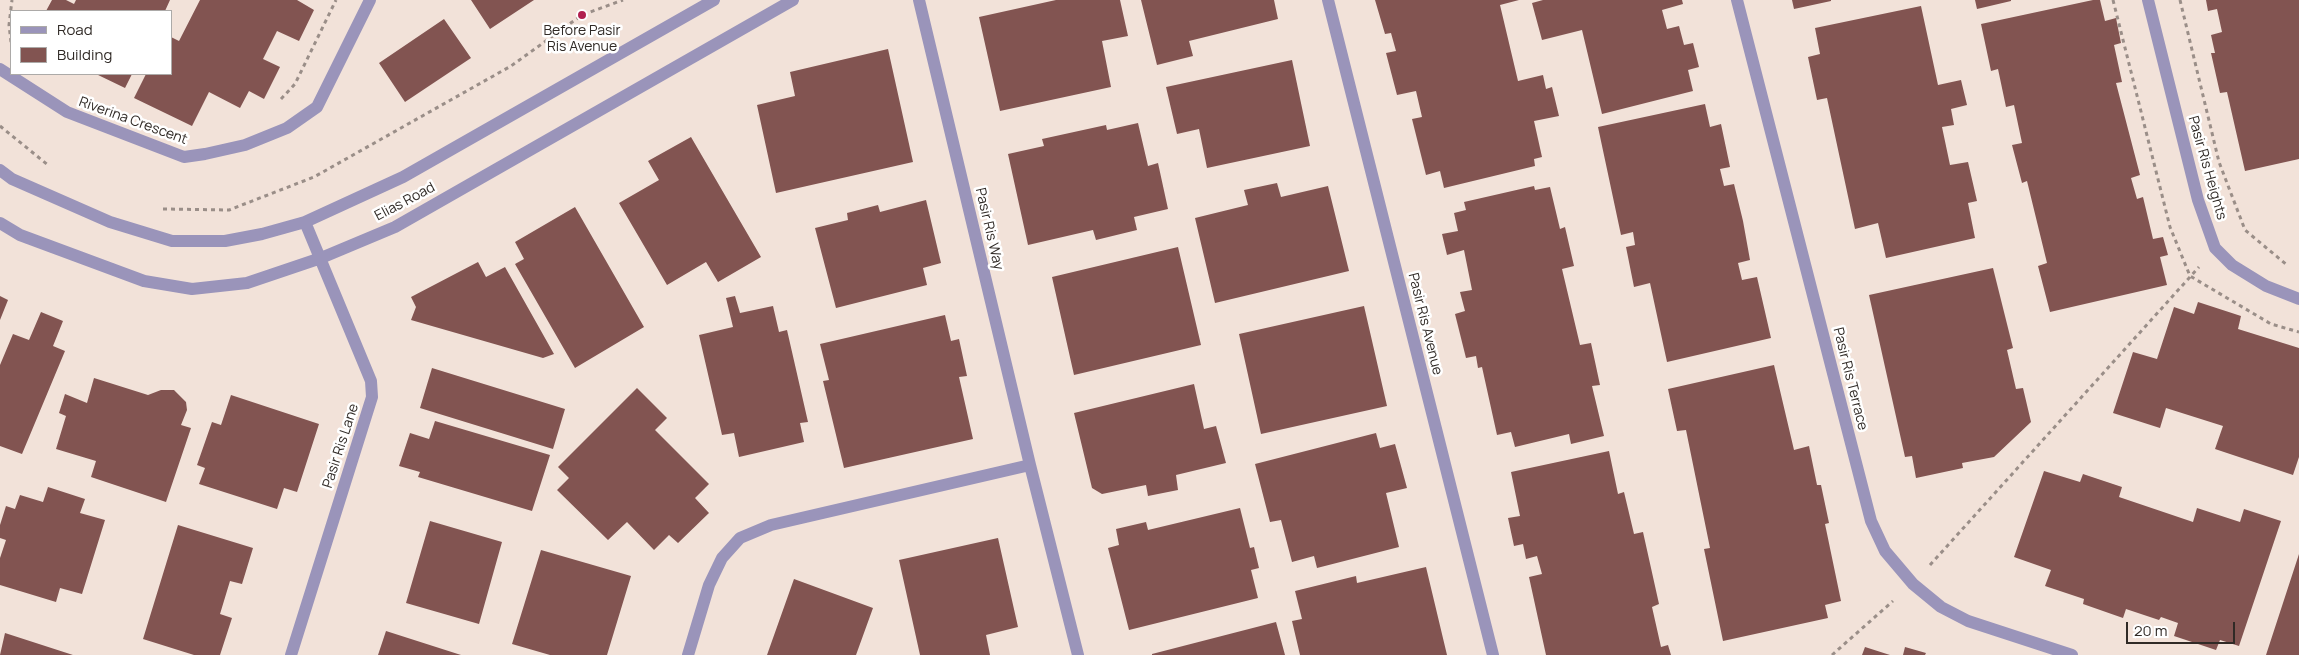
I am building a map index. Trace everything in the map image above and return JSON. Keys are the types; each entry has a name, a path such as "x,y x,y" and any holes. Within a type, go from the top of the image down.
{"street":[{"name":"Riverina Crescent","path":"0,69 67,112 184,157 191,156 245,145 287,128 317,107 370,0"},
{"name":"Elias Road","path":"0,170 12,179 110,222 172,241 225,241 305,222 403,177 714,0"},
{"name":"Elias Road","path":"0,223 20,235 144,280 192,289 247,283 320,258 395,227 793,0"},
{"name":"Pasir Ris Way","path":"919,0 1030,465 1078,655"},
{"name":"Pasir Ris Avenue","path":"1328,0 1493,655"},
{"name":"Pasir Ris Terrace","path":"1738,0 1871,521 1885,551 1913,584 1941,607 1968,620 2072,655"},
{"name":"Pasir Ris Heights","path":"2148,0 2198,200 2216,248 2232,265 2266,286 2299,299"},
{"name":"Pasir Ris Lane","path":"291,655 372,397 372,381 305,222"},
{"path":"688,655 709,585 722,558 740,538 771,525 1030,465"}],"path":[{"path":"276,104 295,84 336,0"},
{"path":"2180,0 2219,162 2245,230 2293,267"},
{"path":"10,17 10,34"},
{"path":"1832,655 1913,584 2216,248"}],"building":[{"path":"52,0 66,0 74,4 76,0 170,0 165,10 47,10"},
{"path":"200,0 297,0 314,10 299,41 277,31 263,59 280,67 264,99 249,91 240,108 209,92 192,126 134,98 146,75 172,75 172,38 179,41"},
{"path":"471,0 534,0 490,29"},
{"path":"1056,0 1120,0 1128,36 1102,41 1111,87 1000,111 979,17"},
{"path":"1141,0 1274,0 1278,19 1189,41 1193,56 1157,65"},
{"path":"1375,0 1519,0 1500,5 1518,81 1543,75 1546,89 1552,87 1559,116 1534,121 1542,157 1534,159 1535,166 1444,188 1440,171 1426,175 1412,119 1422,117 1416,91 1397,95 1386,53 1396,51 1391,33 1385,34"},
{"path":"1543,0 1682,0 1683,4 1662,10 1667,29 1679,26 1684,45 1693,43 1699,67 1688,70 1693,91 1602,114 1582,30 1542,40 1532,3"},
{"path":"1792,0 1831,0 1831,1 1794,9"},
{"path":"1975,0 2011,0 2011,1 1977,9"},
{"path":"2100,0 2105,21 2116,18 2121,43 2114,45 2122,82 2116,83 2140,175 2131,178 2137,199 2143,197 2153,239 2163,237 2168,255 2160,257 2167,285 2050,312 2038,266 2047,263 2027,181 2022,183 2012,145 2022,143 2014,105 2006,107 1998,69 1991,71 1981,24"},
{"path":"2206,0 2299,0 2299,159 2245,171 2227,92 2220,93 2211,53 2215,53 2211,35 2222,32 2217,9 2208,11"},
{"path":"1921,6 1938,85 1961,80 1967,105 1951,109 1954,125 1942,127 1950,165 1968,162 1977,201 1968,203 1975,238 1886,258 1878,223 1855,229 1827,98 1817,100 1808,57 1820,54 1815,28"},
{"path":"444,19 471,58 405,102 379,63"},
{"path":"888,49 913,162 776,193 757,105 795,96 790,72"},
{"path":"1292,60 1310,146 1207,168 1199,129 1177,134 1166,87"},
{"path":"98,75 132,75 125,88"},
{"path":"1705,104 1710,127 1721,124 1730,167 1720,169 1724,186 1734,184 1743,221 1750,260 1738,263 1742,280 1757,277 1771,338 1667,362 1650,283 1634,287 1626,247 1635,245 1633,232 1621,235 1598,127"},
{"path":"1138,123 1148,166 1158,163 1168,209 1134,217 1137,230 1096,240 1093,230 1028,245 1008,154 1044,146 1042,139 1106,125 1107,130"},
{"path":"691,137 761,257 718,282 706,262 667,285 619,203 659,180 648,161"},
{"path":"1277,183 1281,197 1328,186 1349,271 1215,303 1195,218 1248,205 1244,190"},
{"path":"1534,186 1535,190 1550,187 1560,229 1565,227 1574,266 1562,269 1580,345 1591,343 1600,385 1592,386 1604,436 1571,444 1569,434 1515,447 1511,432 1497,435 1482,367 1478,368 1476,356 1466,358 1455,314 1465,311 1460,292 1472,290 1464,250 1447,255 1442,234 1458,231 1454,213 1466,210 1464,202"},
{"path":"926,200 941,263 923,268 927,285 836,308 815,228 848,220 847,213 878,205 880,212"},
{"path":"575,207 644,327 575,368 515,264 524,259 515,242"},
{"path":"1178,247 1201,345 1074,375 1052,277"},
{"path":"478,262 486,277 505,267 554,354 543,358 411,320 416,307 411,297"},
{"path":"1993,268 2013,348 2007,350 2016,389 2023,388 2031,422 1994,457 1962,463 1963,468 1916,478 1912,456 1905,457 1869,295"},
{"path":"0,296 8,300 0,320"},
{"path":"735,296 740,313 773,306 779,332 787,330 808,422 800,423 804,442 739,457 734,433 722,435 699,335 733,327 726,298"},
{"path":"2198,302 2241,316 2238,329 2299,348 2299,457 2293,475 2215,449 2223,426 2166,408 2160,428 2113,413 2133,352 2157,359 2174,307 2194,314"},
{"path":"1364,306 1387,406 1261,434 1239,334"},
{"path":"41,312 63,321 53,346 65,351 22,454 0,446 0,365 13,334 29,340"},
{"path":"945,315 951,341 959,339 967,376 959,377 973,439 844,468 823,381 829,380 820,344"},
{"path":"1774,365 1794,450 1809,446 1817,485 1821,485 1829,523 1825,524 1841,601 1825,605 1828,618 1723,641 1704,549 1710,548 1686,430 1677,431 1668,389"},
{"path":"432,368 565,409 553,449 420,408"},
{"path":"94,378 148,395 161,390 174,390 186,402 187,410 181,425 191,428 166,502 91,477 96,461 56,449 66,416 59,413 65,394 87,403"},
{"path":"1194,384 1204,429 1216,426 1226,463 1176,475 1178,490 1148,496 1146,485 1102,494 1092,488 1074,413"},
{"path":"637,388 667,418 655,430 709,484 695,498 709,513 678,543 669,535 654,550 627,522 608,540 557,490 569,478 558,467"},
{"path":"231,395 319,424 297,492 284,488 277,509 199,484 205,468 197,465 212,422 221,425"},
{"path":"435,421 550,455 532,511 418,477 420,472 399,466 410,433 429,439"},
{"path":"1376,433 1380,448 1395,444 1407,488 1386,493 1399,547 1317,568 1314,556 1292,562 1281,520 1270,522 1255,464"},
{"path":"1609,451 1618,494 1624,492 1634,534 1643,532 1659,604 1652,607 1661,647 1668,645 1671,655 1546,655 1529,577 1542,574 1537,556 1526,559 1523,544 1514,546 1508,518 1520,516 1511,472"},
{"path":"2044,471 2080,482 2083,474 2122,487 2119,497 2193,522 2197,508 2240,522 2244,509 2281,521 2239,646 2220,640 2216,650 2174,636 2178,623 2161,617 2159,620 2126,609 2123,618 2083,604 2084,599 2045,586 2051,570 2014,557"},
{"path":"48,487 85,499 80,513 105,520 82,594 60,588 56,602 0,585 0,558 6,540 0,538 0,525 6,506 15,509 20,495 43,502"},
{"path":"1240,508 1250,548 1254,547 1259,568 1251,570 1258,598 1129,630 1108,548 1119,545 1116,529 1146,522 1148,530"},
{"path":"430,521 502,542 479,624 406,603"},
{"path":"178,525 253,548 242,584 230,581 220,614 232,618 220,655 194,655 143,639"},
{"path":"998,538 1018,627 986,635 990,655 920,655 899,560"},
{"path":"541,550 631,576 607,655 550,655 512,644"},
{"path":"2299,554 2299,655 2266,655"},
{"path":"1426,567 1447,655 1300,655 1292,621 1302,619 1295,591 1356,576 1357,583"},
{"path":"794,579 873,608 856,655 767,655"},
{"path":"1276,622 1285,655 1152,655 1152,654"},
{"path":"386,631 461,655 378,655"},
{"path":"5,633 73,655 0,655"},
{"path":"1865,647 1890,655 1862,655"},
{"path":"1905,647 1926,653 1925,655 1903,655"}],"place":[{"name":"Before Pasir Ris Avenue","path":"582,15"}]}
